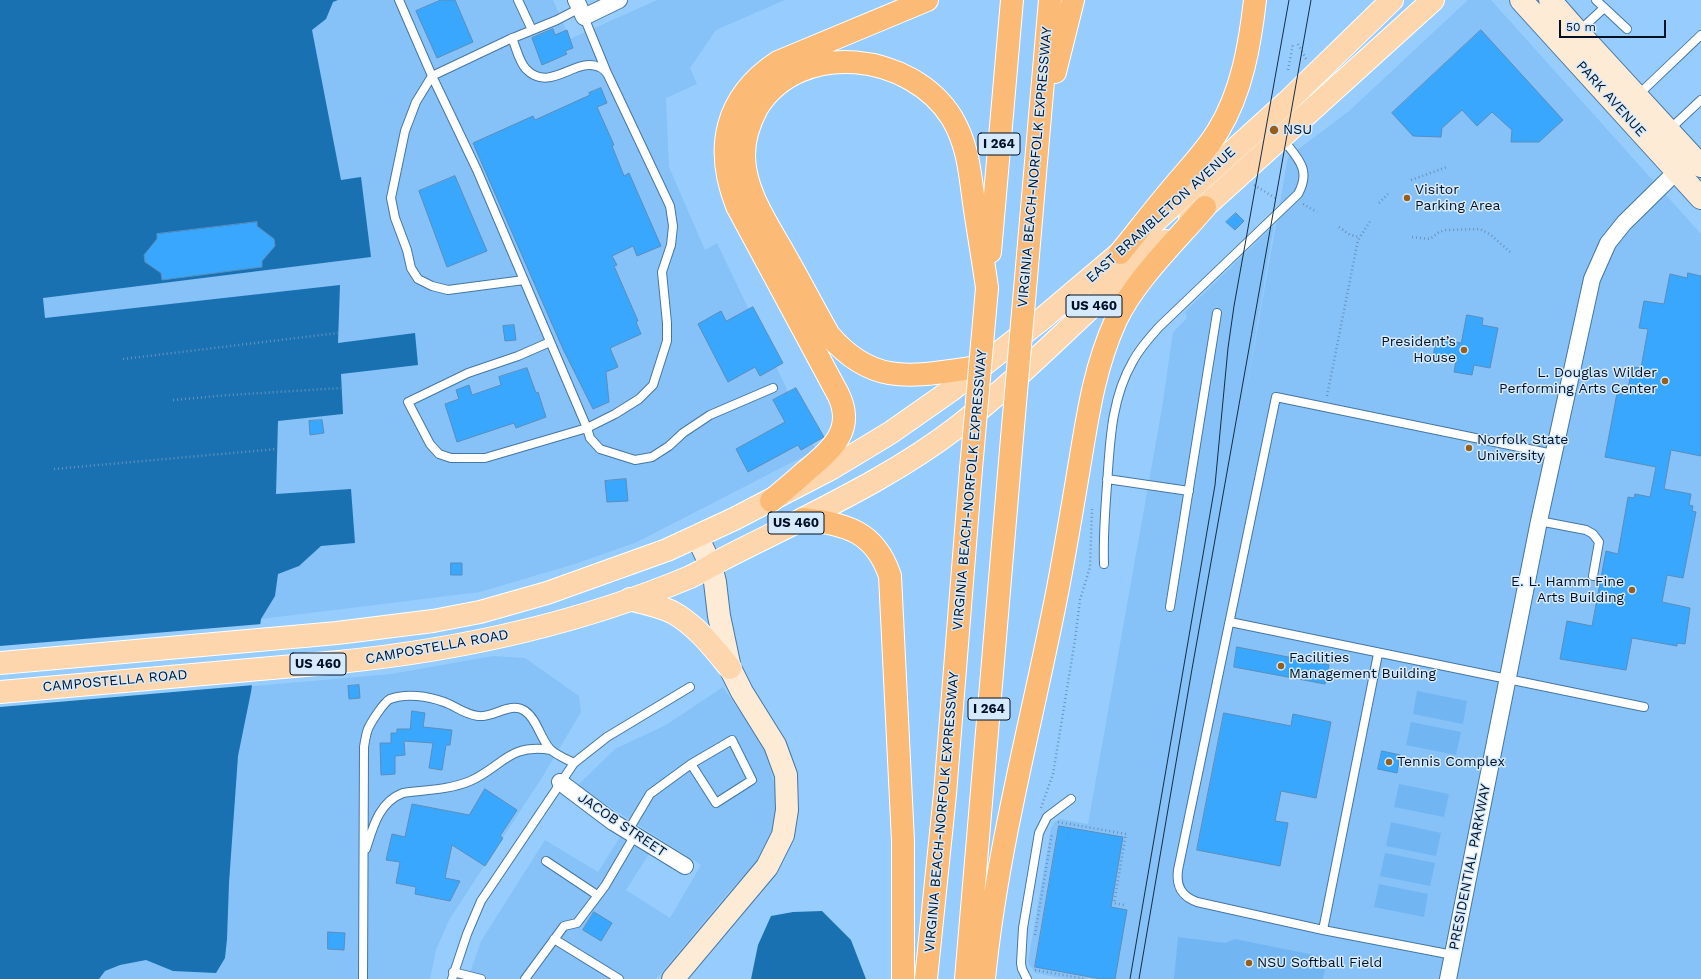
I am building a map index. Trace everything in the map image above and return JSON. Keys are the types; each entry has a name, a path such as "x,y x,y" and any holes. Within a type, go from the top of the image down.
{"highway":[{"path":"771,501 834,446 842,431 844,407 735,201 725,166 725,144 730,123 745,91 760,75 778,62 926,0"},
{"name":"VIRGINIA BEACH-NORFOLK EXPRESSWAY","path":"926,979 945,794 1012,0"},
{"name":"VIRGINIA BEACH-NORFOLK EXPRESSWAY","path":"966,979 1050,0"},
{"path":"1037,149 1066,22 1073,0"},
{"path":"1120,253 1175,184 1199,158 1219,130 1235,95 1240,79 1255,0"},
{"path":"979,367 918,375 888,374 877,371 859,362 842,349 829,335 758,205 747,177 744,154 747,133 750,121 762,101 778,84 791,76 808,69 831,63 856,62 881,67 903,75 923,86 946,109 957,127 966,149 987,288"},
{"path":"984,979 991,919 1002,850 1057,596 1091,395 1099,363 1115,322 1127,302 1149,272 1205,207"},
{"path":"804,519 846,526 863,535 880,553 890,576 903,841 903,979"}],"main road":[{"name":"EAST BRAMBLETON AVENUE","path":"618,568 668,550 771,501 832,468 890,433 950,391 1042,319 1120,253 1316,75 1392,0"},
{"name":"EAST BRAMBLETON AVENUE","path":"630,599 690,577 804,519 906,462 955,428 1040,357 1153,251 1282,138 1433,0"},
{"name":"CAMPOSTELLA ROAD","path":"0,662 337,633 433,621 480,612 547,593 618,568"},
{"name":"CAMPOSTELLA ROAD","path":"0,692 396,656 479,641 556,624 630,599"},
{"path":"630,599 671,612 680,618 701,633 730,668"}],"street":[{"path":"580,8 619,0"},
{"name":"PARK AVENUE","path":"1521,0 1701,198"},
{"name":"PARK AVENUE","path":"1550,0 1697,161"},
{"name":"PRESIDENTIAL PARKWAY","path":"1448,979 1539,521 1592,279 1608,243 1624,223 1677,171 1697,161"},
{"path":"673,979 767,867 783,835 787,810 786,775 774,745 742,692 730,668 710,566 697,536"},
{"name":"JACOB STREET","path":"560,782 632,833 685,866"}],"lane":[{"path":"399,0 432,76 477,170 590,438 600,448 635,460 652,457 669,446 683,433 710,415 773,388"},
{"path":"518,0 532,30"},
{"path":"1596,0 1626,30"},
{"path":"524,280 448,290 432,286 418,279 411,268 407,250 395,218 391,198 405,131 416,102 432,76 512,38 557,20 580,8 608,75 670,206 673,226 671,245 662,272 667,323 667,341 653,384 639,399 615,414 587,428 485,458 451,458 439,454 430,444 408,402 468,373 518,356 550,342"},
{"path":"1578,32 1604,8"},
{"path":"1637,96 1701,35"},
{"path":"512,38 525,68 533,75 542,78 551,78 585,65 601,67 608,75"},
{"path":"1669,130 1701,100"},
{"path":"1104,564 1107,479 1114,408 1122,383 1138,352 1159,327 1293,200 1302,188 1305,176 1303,166 1282,138"},
{"path":"1170,607 1217,313"},
{"path":"1453,955 1323,930 1197,902 1182,894 1177,884 1178,870 1276,397 1553,454"},
{"path":"1107,479 1189,491"},
{"path":"1539,521 1586,530 1594,534 1599,542 1593,576"},
{"path":"1230,622 1378,654 1644,707"},
{"path":"1323,930 1378,654"},
{"path":"480,979 452,975 481,901 560,782 574,763 607,737 690,687"},
{"path":"363,979 364,746 369,728 378,713 389,700 405,696 423,697 445,702 463,712 479,716 493,715 505,709 524,710 532,718 539,734 551,750"},
{"path":"525,979 564,926 577,923 605,886 650,794 691,764 732,740 752,780 716,803 691,764"},
{"path":"364,855 375,819 384,807 396,796 403,793 454,787 471,780 506,757 523,749 538,747 551,750 574,763"},
{"path":"1027,979 1021,963 1023,928 1039,833 1047,817 1071,799"},
{"path":"546,861 597,895"},
{"path":"554,939 619,979"}],"path":[{"path":"1288,70 1293,44"},
{"path":"1298,44 1307,62"},
{"path":"1411,180 1447,167"},
{"path":"1252,184 1280,201"},
{"path":"1380,203 1388,194"},
{"path":"1301,208 1303,204 1317,212"},
{"path":"1327,396 1359,238 1371,220"},
{"path":"1339,227 1350,235 1359,238"},
{"path":"1412,237 1430,239 1439,232 1445,230 1475,228 1491,235 1510,252"},
{"path":"123,359 338,333"},
{"path":"173,400 341,388"},
{"path":"54,469 277,449"},
{"path":"1039,812 1053,774 1080,600 1090,567 1092,506"},
{"path":"1034,938 1054,826 1060,822 1126,834 1114,904 1124,905"},
{"path":"1032,966 1039,972 1086,979"}],"shaded area":[{"path":"0,0 338,0 333,2 326,19 312,30 341,180 361,177 371,257 43,298 45,318 340,285 338,343 415,333 418,365 341,374 343,414 278,421 276,494 351,489 355,543 321,546 299,566 278,574 275,596 261,619 251,692 238,756 225,958 216,973 173,971 146,960 120,965 105,971 99,979 0,979"},
{"path":"56,0 553,0 570,39 657,0 785,0 716,30 690,68 697,84 666,98 669,167 705,250 717,243 816,450 637,542 578,563 480,592 261,619 45,318 42,298"},
{"name":"Norfolk State University","path":"1468,0 1491,0 1701,234 1701,979 1065,979 1035,973 1028,962 1051,828 1055,822 1060,819 1088,824 1162,408 1173,332 1187,318 1185,312 1274,225 1242,415 1288,157 1349,111"},
{"path":"493,656 525,658 579,696 581,712 543,776 449,920 436,950 430,979 14,979 39,705 391,674"},
{"path":"723,687 764,747 776,790 778,820 771,847 727,894 656,979 468,979 481,941 545,840 598,872 620,837 649,854 626,890 670,918 701,865 577,786 615,749 666,725"},
{"path":"1417,691 1467,701 1463,724 1413,714"},
{"path":"1411,722 1461,732 1456,755 1406,745"},
{"path":"1399,784 1449,794 1444,817 1394,807"},
{"path":"1391,822 1441,833 1436,856 1386,846"},
{"path":"1385,853 1435,863 1430,886 1380,876"},
{"path":"1379,884 1428,894 1424,917 1374,907"},
{"path":"822,911 851,940 866,979 751,979 758,945 771,916 793,912"},
{"name":"NSU Softball Field","path":"1178,937 1225,943 1235,939 1319,956 1325,969 1323,979 1174,979"}],"pier":[{"path":"262,624 254,685 0,707 0,646"}],"building":[{"path":"441,0 455,0 473,42 437,58 416,11"},
{"path":"553,29 555,35 567,30 573,48 565,51 567,54 542,65 532,38"},
{"path":"1481,30 1563,120 1539,142 1511,142 1512,130 1492,112 1477,126 1462,110 1442,128 1441,137 1413,136 1392,113"},
{"path":"601,88 607,103 597,107 614,145 612,146 624,176 629,173 661,246 637,256 633,246 612,256 617,265 614,266 638,321 636,322 641,334 610,348 618,367 606,372 609,402 593,409 563,349 473,143 533,116 535,120 590,95 589,93"},
{"path":"455,176 487,251 447,267 419,191"},
{"path":"1236,213 1244,221 1235,230 1226,222"},
{"path":"257,222 257,226 274,239 275,246 262,261 262,267 162,280 161,273 145,262 144,255 157,239 157,234"},
{"path":"1688,273 1701,276 1701,456 1671,450 1664,489 1691,494 1689,505 1693,506 1692,511 1696,512 1683,578 1667,575 1662,602 1690,608 1685,644 1677,643 1677,646 1632,638 1626,670 1560,659 1567,621 1592,626 1606,551 1618,554 1628,497 1634,498 1635,494 1650,497 1656,467 1605,457 1617,393 1627,395 1632,367 1641,368 1648,329 1639,328 1644,301 1664,304 1670,274 1687,278"},
{"path":"753,307 783,363 760,376 755,367 728,382 698,324 721,311 726,321"},
{"name":"President’s House","path":"1467,315 1483,318 1482,325 1498,328 1490,368 1474,365 1472,375 1454,372 1456,361 1433,357 1436,339 1461,343"},
{"path":"514,325 516,340 505,341 503,326"},
{"path":"527,368 536,393 538,392 546,417 516,428 514,423 457,442 445,404 459,399 456,390 469,385 472,395 501,385 499,377"},
{"path":"796,388 824,437 801,450 798,445 748,472 736,449 785,422 773,400"},
{"path":"322,420 324,433 310,435 309,421"},
{"path":"626,479 628,501 607,502 605,481"},
{"path":"451,563 462,563 462,575 451,575"},
{"name":"Facilities Management Building","path":"1237,647 1329,665 1325,684 1234,667"},
{"path":"359,685 360,698 349,699 348,686"},
{"path":"412,711 425,713 423,727 452,730 450,745 446,745 442,770 429,768 433,743 404,741 405,755 395,756 395,774 381,775 380,743 391,743 391,733 397,733 397,729 410,729"},
{"path":"1224,713 1291,726 1293,714 1331,722 1316,798 1281,791 1275,821 1288,823 1280,866 1197,850"},
{"name":"Tennis Complex","path":"1382,751 1400,755 1397,773 1378,769"},
{"path":"485,789 517,810 500,836 503,838 485,866 452,845 445,878 460,881 450,901 415,894 416,887 396,883 400,862 386,860 392,834 405,837 412,804 469,815"},
{"path":"1059,826 1123,837 1111,907 1127,910 1115,979 1101,979 1035,967"},
{"path":"594,912 612,923 601,941 583,930"},
{"path":"328,932 345,933 344,950 328,949"}],"tram line":[{"path":"1130,979 1215,485 1228,348 1234,306 1289,0"},
{"path":"1139,979 1192,669 1311,0"}],"place":[{"name":"NSU","path":"1274,130"},
{"name":"Visitor Parking Area","path":"1407,198"},
{"name":"President’s House","path":"1464,350"},
{"name":"L. Douglas Wilder Performing Arts Center","path":"1665,381"},
{"name":"Norfolk State University","path":"1469,448"},
{"name":"E. L. Hamm Fine Arts Building","path":"1632,590"},
{"name":"Facilities Management Building","path":"1281,666"},
{"name":"Tennis Complex","path":"1389,762"},
{"name":"NSU Softball Field","path":"1249,963"}]}
